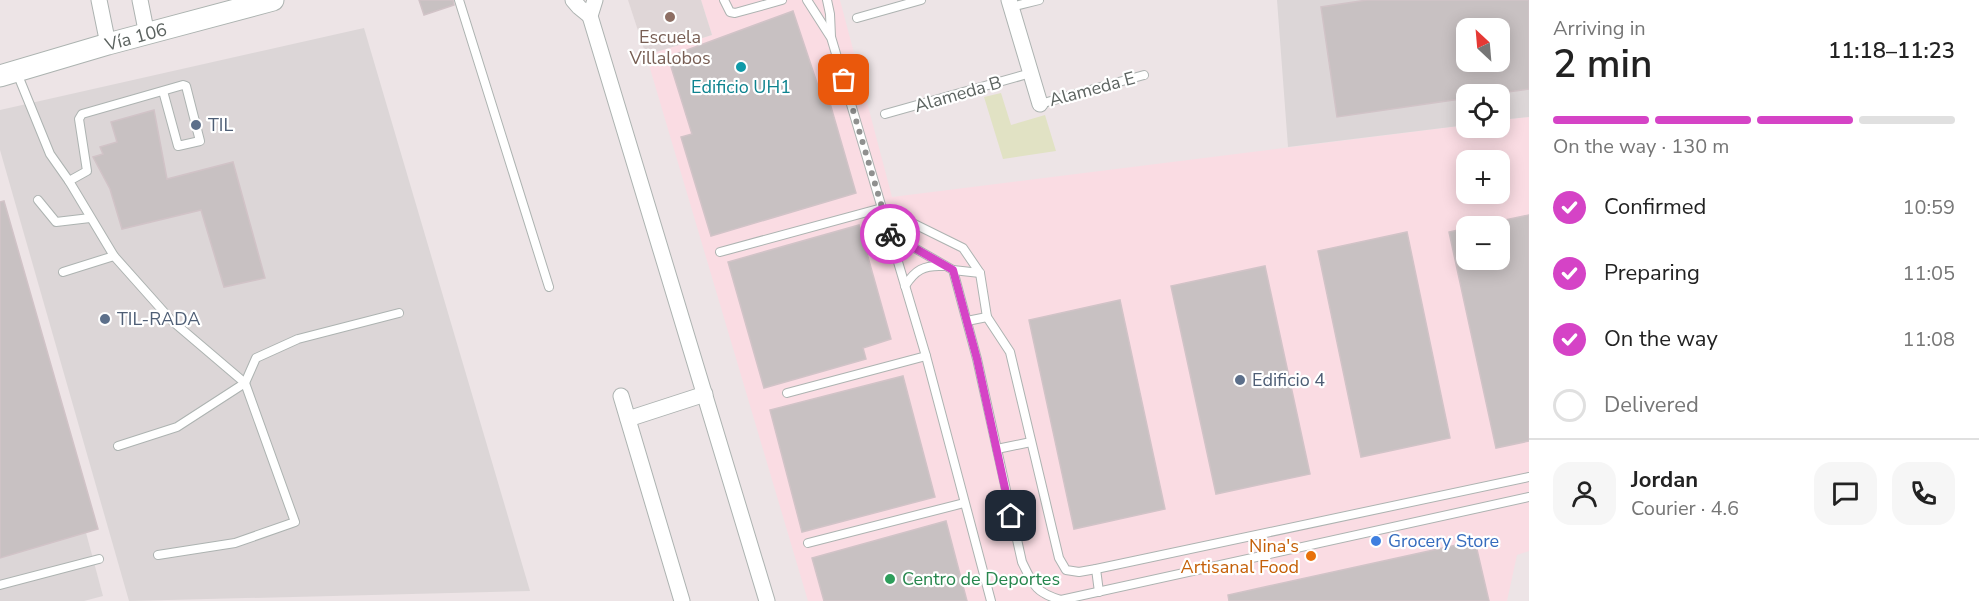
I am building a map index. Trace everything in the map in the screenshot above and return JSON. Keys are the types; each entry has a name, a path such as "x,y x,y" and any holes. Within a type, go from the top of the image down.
{"main road":[{"name":"Vía 106","path":"8,73 273,0"}],"street":[{"path":"99,0 108,44"},
{"path":"140,0 147,35"},
{"path":"573,0 590,16"},
{"path":"595,0 590,16 767,601"},
{"path":"1010,4 1040,104"},
{"path":"628,419 705,394"},
{"path":"621,396 682,601"}],"lane":[{"path":"459,0 549,287"},
{"path":"724,0 730,12 735,13 782,0"},
{"path":"807,0 831,37"},
{"path":"826,0 830,14 831,37 926,356 992,601"},
{"path":"857,18 921,0"},
{"path":"1010,4 1039,0"},
{"path":"8,73 50,154 114,256 171,320 245,383 295,522 235,543 159,555"},
{"name":"Alameda B","path":"885,114 1031,73"},
{"name":"Alameda E","path":"1040,104 1144,75"},
{"path":"69,181 87,171 79,116 163,91 186,86 200,137 198,142 178,146 163,91"},
{"path":"38,200 56,222 90,218"},
{"path":"720,252 882,208 963,248 980,273 987,317 1009,347 1059,558 1066,570 1079,572 1096,569 1529,477"},
{"path":"890,234 953,270 980,273"},
{"path":"63,272 114,256"},
{"path":"905,286 912,275 922,267 944,266"},
{"path":"953,270 997,449 1018,550 1033,584 1045,596 1061,600 1529,496"},
{"path":"118,446 177,427 245,383 256,358 298,339 399,313"},
{"path":"967,321 987,317"},
{"path":"787,393 926,356"},
{"path":"997,449 1031,442"},
{"path":"808,543 964,503"},
{"path":"0,585 99,559"},
{"path":"1096,569 1099,592"}],"shaded area":[{"name":"Escuela Villalobos","path":"628,0 701,0 712,35 646,55"},
{"path":"701,0 840,0 892,197 1456,126 1456,138 1510,138 1510,119 1529,117 1529,551 1517,555 1507,601 808,601 646,55 712,35"},
{"path":"1277,0 1529,0 1529,117 1510,119 1510,84 1456,84 1456,126 1288,147"},
{"path":"364,28 530,591 129,601 0,150 0,110"},
{"path":"0,212 103,596 84,601 0,601"}],"green space":[{"path":"1001,93 1011,125 1045,115 1056,151 1003,159 984,97"}],"building":[{"path":"419,0 453,0 454,5 424,15"},
{"path":"1367,0 1529,0 1529,89 1510,92 1510,84 1456,84 1456,100 1337,117 1321,7"},
{"path":"793,11 821,95 827,93 856,193 711,236 681,137 692,134 668,57"},
{"path":"154,110 167,179 233,162 265,278 224,287 201,210 122,229 110,189 93,157 103,154 100,147 117,142 111,122"},
{"path":"4,201 98,529 0,558 0,202"},
{"path":"1529,215 1529,441 1496,448 1457,270 1510,270 1510,219"},
{"path":"859,225 891,339 863,348 866,359 764,388 728,262"},
{"path":"1456,230 1456,264 1449,232"},
{"path":"1407,232 1450,438 1361,457 1318,251"},
{"name":"Edificio 4","path":"1265,266 1310,474 1216,494 1171,286"},
{"path":"1120,300 1165,509 1074,529 1029,320"},
{"path":"903,376 935,497 802,532 770,410"},
{"name":"Centro de Deportes","path":"946,521 967,601 824,601 812,558"},
{"path":"1475,541 1489,601 1229,601 1228,595"}],"way so far":[{"path":"844,80 890,234"}],"place":[{"name":"Escuela Villalobos","path":"670,17"},
{"name":"Edificio UH1","path":"741,67"},
{"name":"TIL","path":"196,125"},
{"name":"TIL-RADA","path":"105,319"},
{"name":"Edificio 4","path":"1240,380"},
{"name":"Grocery Store","path":"1376,541"},
{"name":"Nina's Artisanal Food","path":"1311,556"},
{"name":"Centro de Deportes","path":"890,579"}],"route":[{"path":"890,234 953,270 977,359 1011,516"}]}
